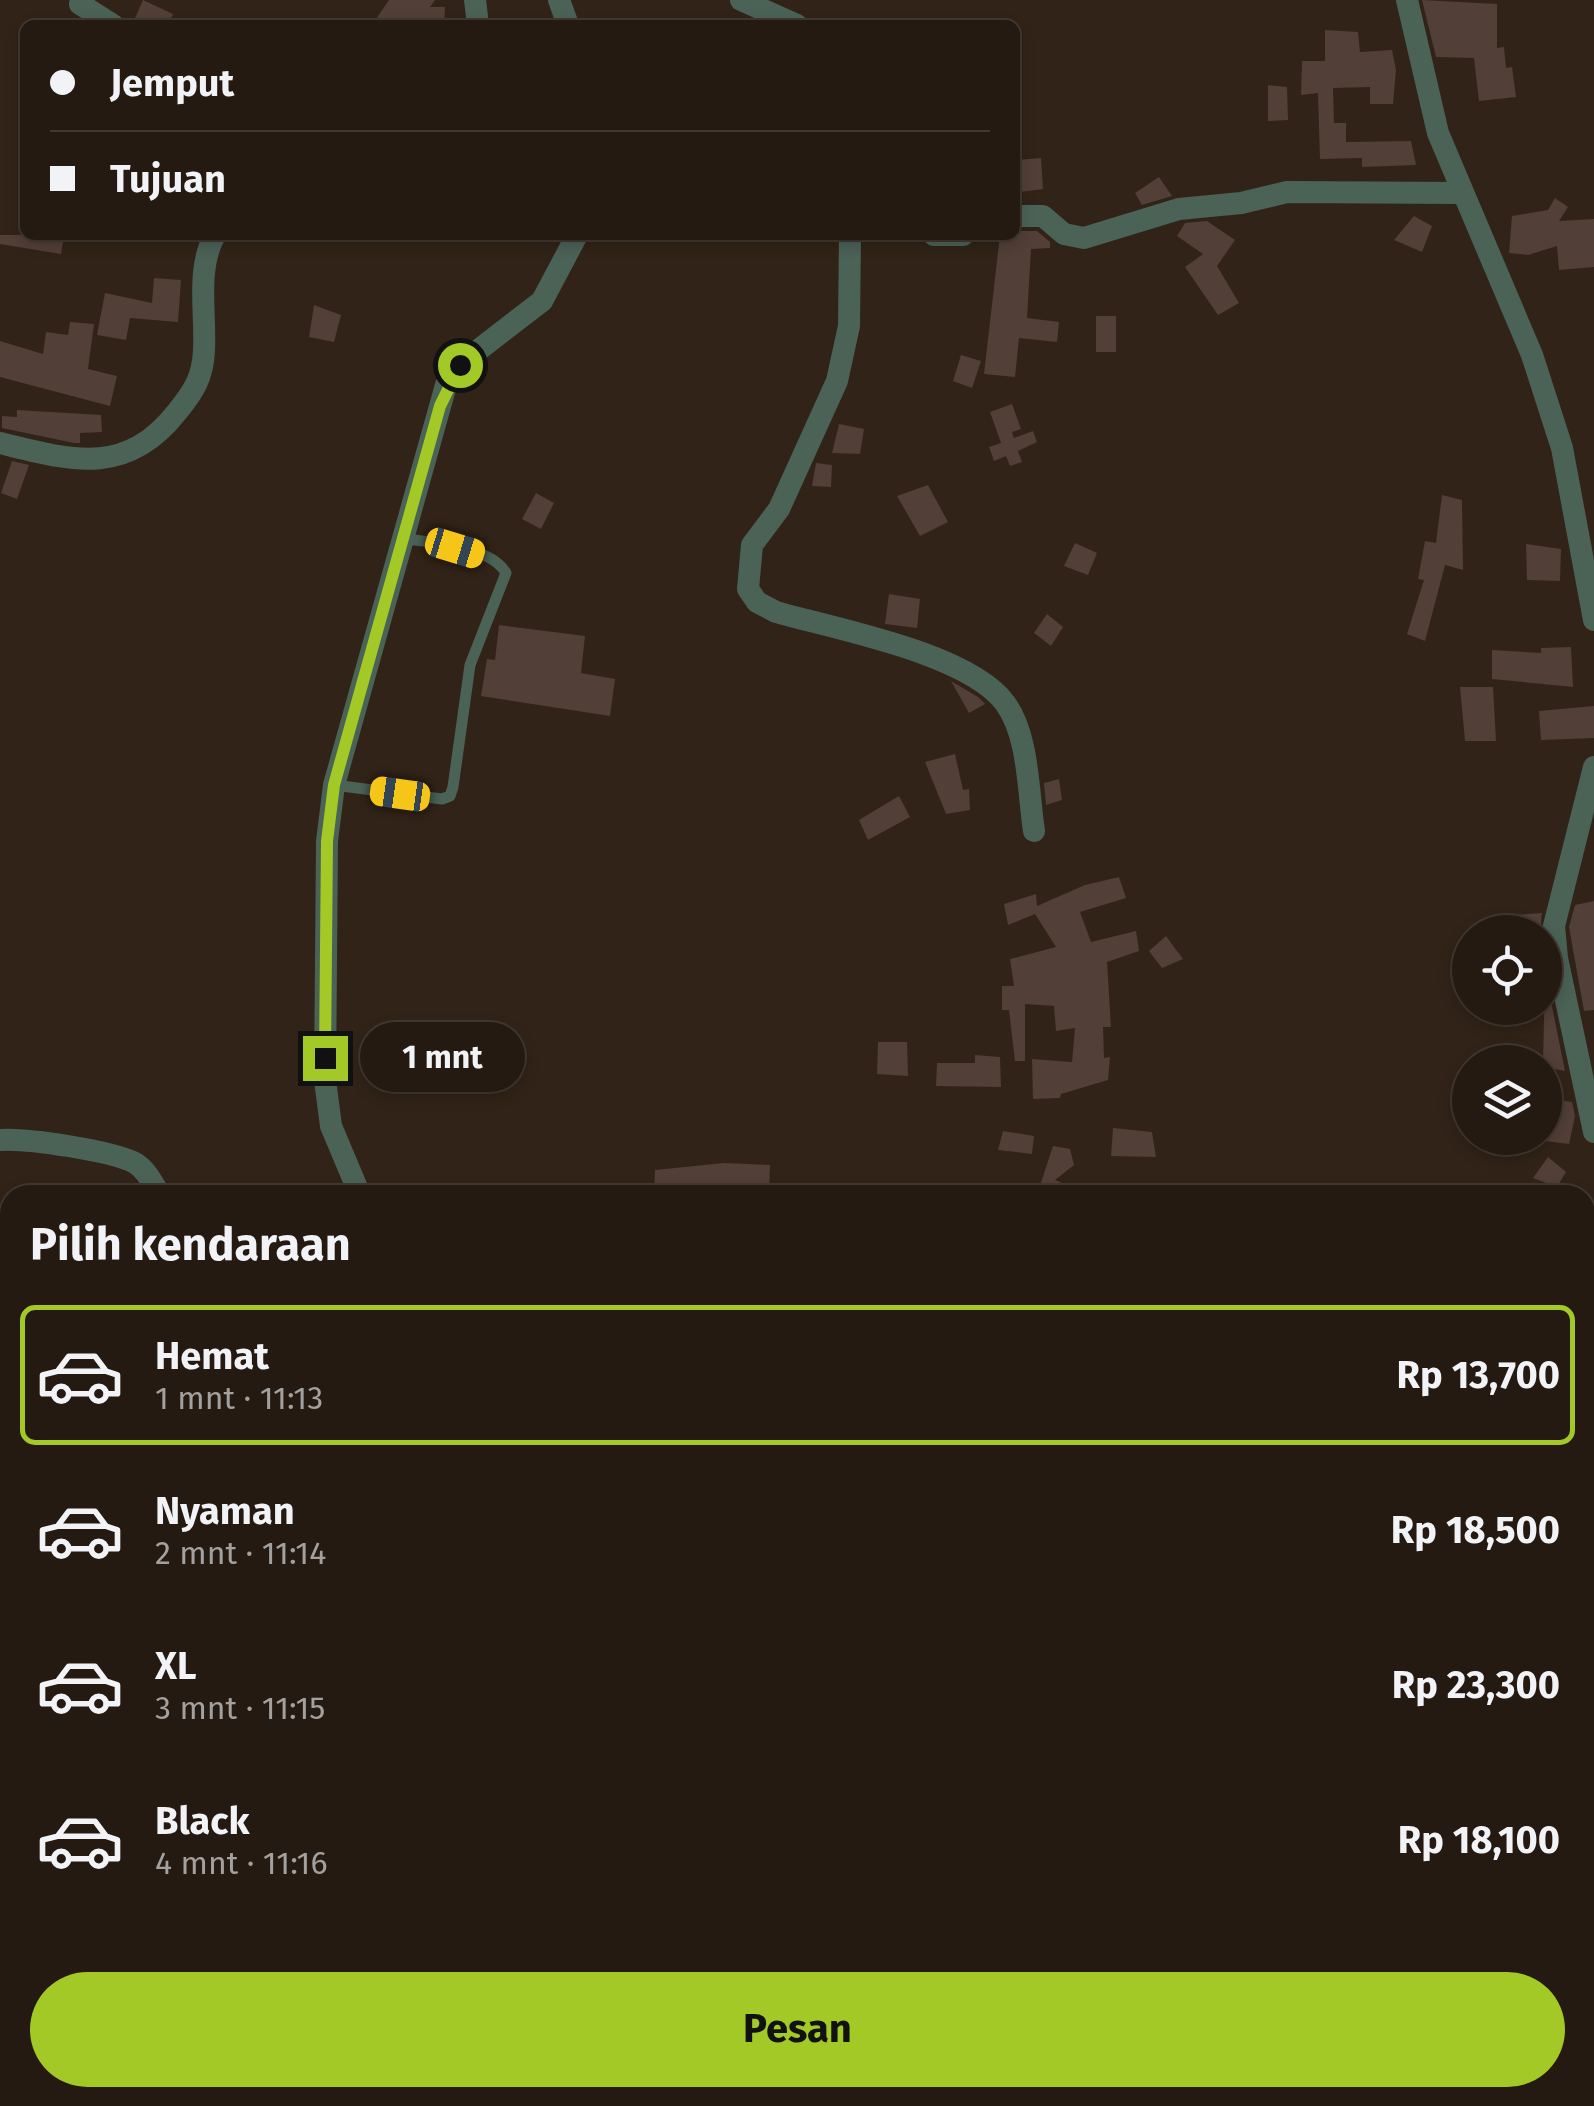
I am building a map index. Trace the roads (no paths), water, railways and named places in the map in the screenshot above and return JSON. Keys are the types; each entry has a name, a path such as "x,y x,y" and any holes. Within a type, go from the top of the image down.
{"street":[{"path":"741,0 786,20"},
{"path":"1407,0 1426,93 1461,192 1532,355 1562,448 1594,620"},
{"path":"80,4 105,20"},
{"path":"1020,216 1043,216 1064,234 1084,238 1179,208 1241,203 1287,192 1461,192"},
{"path":"0,443 66,459 97,460 123,455 158,432 194,391 202,372 204,270 213,240"},
{"path":"356,1185 331,1126 325,1080 327,841 334,785 446,385 460,365 542,300 574,240"},
{"path":"850,240 851,304 838,380 779,509 752,545 748,589 757,602 776,612 907,648 959,670 995,692 1006,704 1022,746 1034,831"},
{"path":"1594,768 1554,926 1557,958 1594,1132"},
{"path":"0,1140 34,1140 131,1162 146,1172 154,1185"}],"lane":[{"path":"334,785 442,799 450,796 454,787 470,665 506,573 496,562 481,556 401,538"}]}
